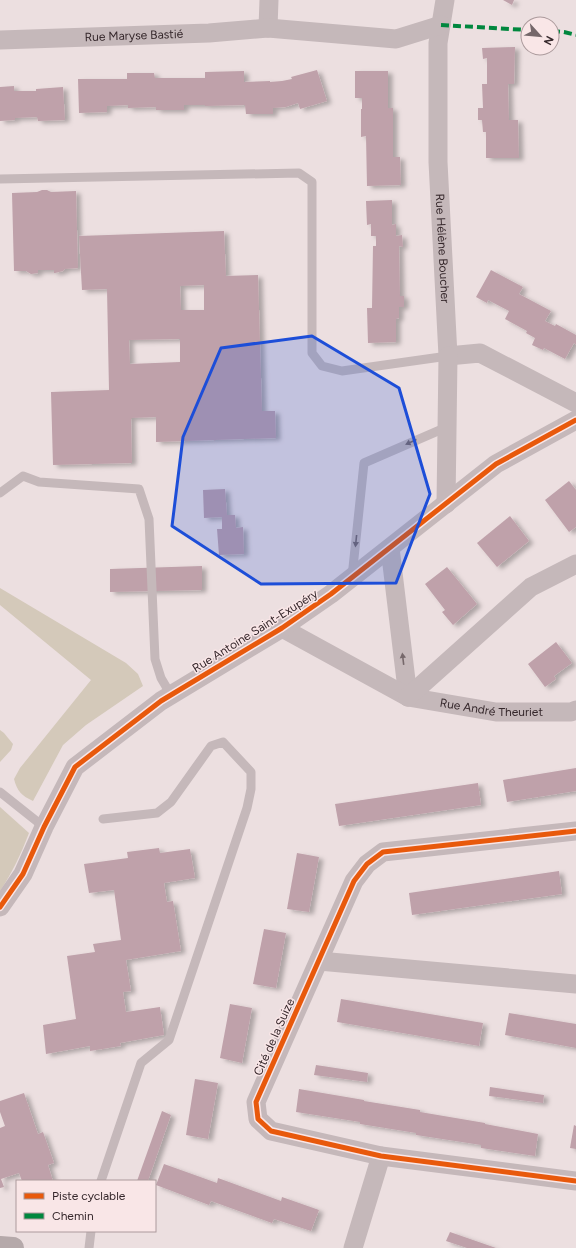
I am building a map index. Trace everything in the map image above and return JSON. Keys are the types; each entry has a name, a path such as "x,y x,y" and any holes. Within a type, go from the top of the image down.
{"street":[{"path":"268,28 269,0"},
{"name":"Rue Hélène Boucher","path":"445,0 438,43 438,162 448,356"},
{"name":"Rue Maryse Bastié","path":"0,40 209,33 268,28 396,39 441,25"},
{"path":"446,504 448,356 480,353 576,403"},
{"name":"Rue Antoine Saint-Exupéry","path":"0,907 23,874 44,827 75,767 161,701 282,628 331,594 496,464 576,420"},
{"path":"390,548 408,697"},
{"path":"408,697 531,587 576,564"},
{"name":"Rue André Theuriet","path":"282,628 408,697 496,712 571,712 576,710"},
{"name":"Cité de la Suize","path":"576,831 383,852 366,864 354,881 256,1102 258,1119 271,1131 381,1156 576,1181"},
{"path":"319,961 576,984"},
{"path":"353,1248 381,1156"},
{"path":"0,1247 13,1248"}],"lane":[{"path":"0,179 299,173 312,182 312,353 322,366 342,371 448,356"},
{"path":"352,578 364,463 447,427"},
{"path":"0,493 23,476 39,482 139,489 149,519 154,659 161,678 171,695"},
{"path":"101,1180 141,1063 169,1040 247,808 251,790 251,772 223,742 211,746 171,802 158,813 103,819"},
{"path":"0,792 44,827"},
{"path":"89,1248 91,1232"}],"highlighted area":[{"path":"312,336 399,388 430,494 396,583 261,584 172,526 183,437 221,348"}],"shaded area":[{"path":"0,588 126,663 138,674 143,686 86,725 63,745 33,801 20,793 14,779 20,768 91,680 0,605"},
{"path":"0,730 13,744 11,750 0,762"},
{"path":"0,807 29,833 16,863 0,891"}],"building":[{"path":"503,0 514,0 512,5"},
{"path":"515,47 514,84 508,84 509,120 518,120 519,158 486,158 486,132 483,132 482,120 478,120 478,108 483,108 482,84 487,84 487,58 483,59 482,48"},
{"path":"317,70 327,101 300,109 298,103 286,107 273,108 273,114 246,114 245,105 184,105 184,110 156,110 156,107 128,108 128,105 107,106 107,112 79,113 78,79 127,79 127,73 154,73 155,78 205,78 205,72 244,71 244,82 270,82 292,79 291,77"},
{"path":"355,71 388,71 388,108 393,108 393,157 400,157 401,185 367,186 366,136 361,137 362,98 355,98"},
{"path":"14,86 14,91 36,91 36,89 63,87 65,120 38,121 37,117 15,118 15,120 0,121 0,87"},
{"path":"42,190 51,192 76,191 78,268 65,269 55,273 54,270 38,270 38,273 31,274 26,271 14,271 12,193 37,192"},
{"path":"392,200 392,225 396,224 396,236 402,235 403,247 399,246 400,296 404,296 404,307 399,307 399,318 396,319 396,342 368,343 367,308 372,308 373,246 376,246 376,236 371,236 371,224 367,225 366,201"},
{"path":"224,231 226,276 258,275 262,411 275,411 276,438 156,442 156,417 131,418 132,463 53,465 51,392 109,390 107,289 82,290 79,236","holes":["204,285 204,310 181,310 180,286","180,339 180,362 130,364 129,340"]},
{"path":"491,270 523,287 519,294 551,311 545,321 555,326 556,324 576,335 576,345 574,343 565,359 544,348 543,350 532,345 535,338 526,333 527,331 505,319 509,311 488,300 487,303 476,297"},
{"path":"569,481 576,490 576,527 569,532 545,500"},
{"path":"225,489 227,515 235,515 236,528 243,527 244,554 219,555 217,529 222,529 222,517 204,518 203,490"},
{"path":"510,516 529,541 497,567 477,543"},
{"path":"202,566 202,590 110,592 110,569"},
{"path":"447,567 477,604 453,625 442,612 445,610 425,584"},
{"path":"556,642 572,663 554,676 556,679 545,687 528,664"},
{"path":"576,768 576,791 507,802 503,780"},
{"path":"478,783 481,805 339,826 335,804"},
{"path":"159,848 160,853 190,849 195,878 164,883 167,902 173,901 181,951 126,960 131,991 123,992 126,1012 160,1007 164,1035 120,1043 121,1046 90,1051 90,1046 46,1054 43,1025 76,1019 67,956 95,952 93,944 121,940 114,890 89,893 84,864 128,858 127,852"},
{"path":"297,853 319,857 309,912 287,909"},
{"path":"559,871 562,894 412,915 409,893"},
{"path":"264,929 286,933 276,988 253,984"},
{"path":"341,999 483,1023 479,1046 337,1022"},
{"path":"230,1004 252,1008 242,1063 220,1058"},
{"path":"509,1013 576,1024 576,1048 505,1035"},
{"path":"316,1065 368,1073 367,1082 314,1075"},
{"path":"195,1079 218,1083 208,1139 186,1135"},
{"path":"490,1087 544,1095 543,1103 489,1096"},
{"path":"299,1089 420,1110 420,1112 538,1134 535,1156 481,1148 481,1145 416,1135 416,1133 360,1124 360,1122 296,1112"},
{"path":"24,1093 38,1134 43,1132 54,1163 48,1165 53,1180 22,1180 19,1173 1,1179 4,1187 0,1188 0,1128 5,1126 0,1112 0,1101"},
{"path":"162,1111 171,1115 148,1180 137,1180"},
{"path":"574,1125 576,1126 576,1149 570,1148"},
{"path":"164,1164 217,1183 218,1178 281,1201 282,1197 319,1210 311,1231 274,1219 272,1223 211,1201 209,1205 156,1185"},
{"path":"450,1232 496,1248 467,1248 446,1241"}],"marked path":[{"path":"441,25 520,30"},
{"path":"560,32 576,35"}],"cycle path":[{"path":"0,907 23,874 44,827 75,767 161,701 282,628 331,594 496,464 576,420"},
{"path":"576,831 383,852 367,864 354,881 256,1102 258,1119 271,1131 381,1156 576,1181"}]}
